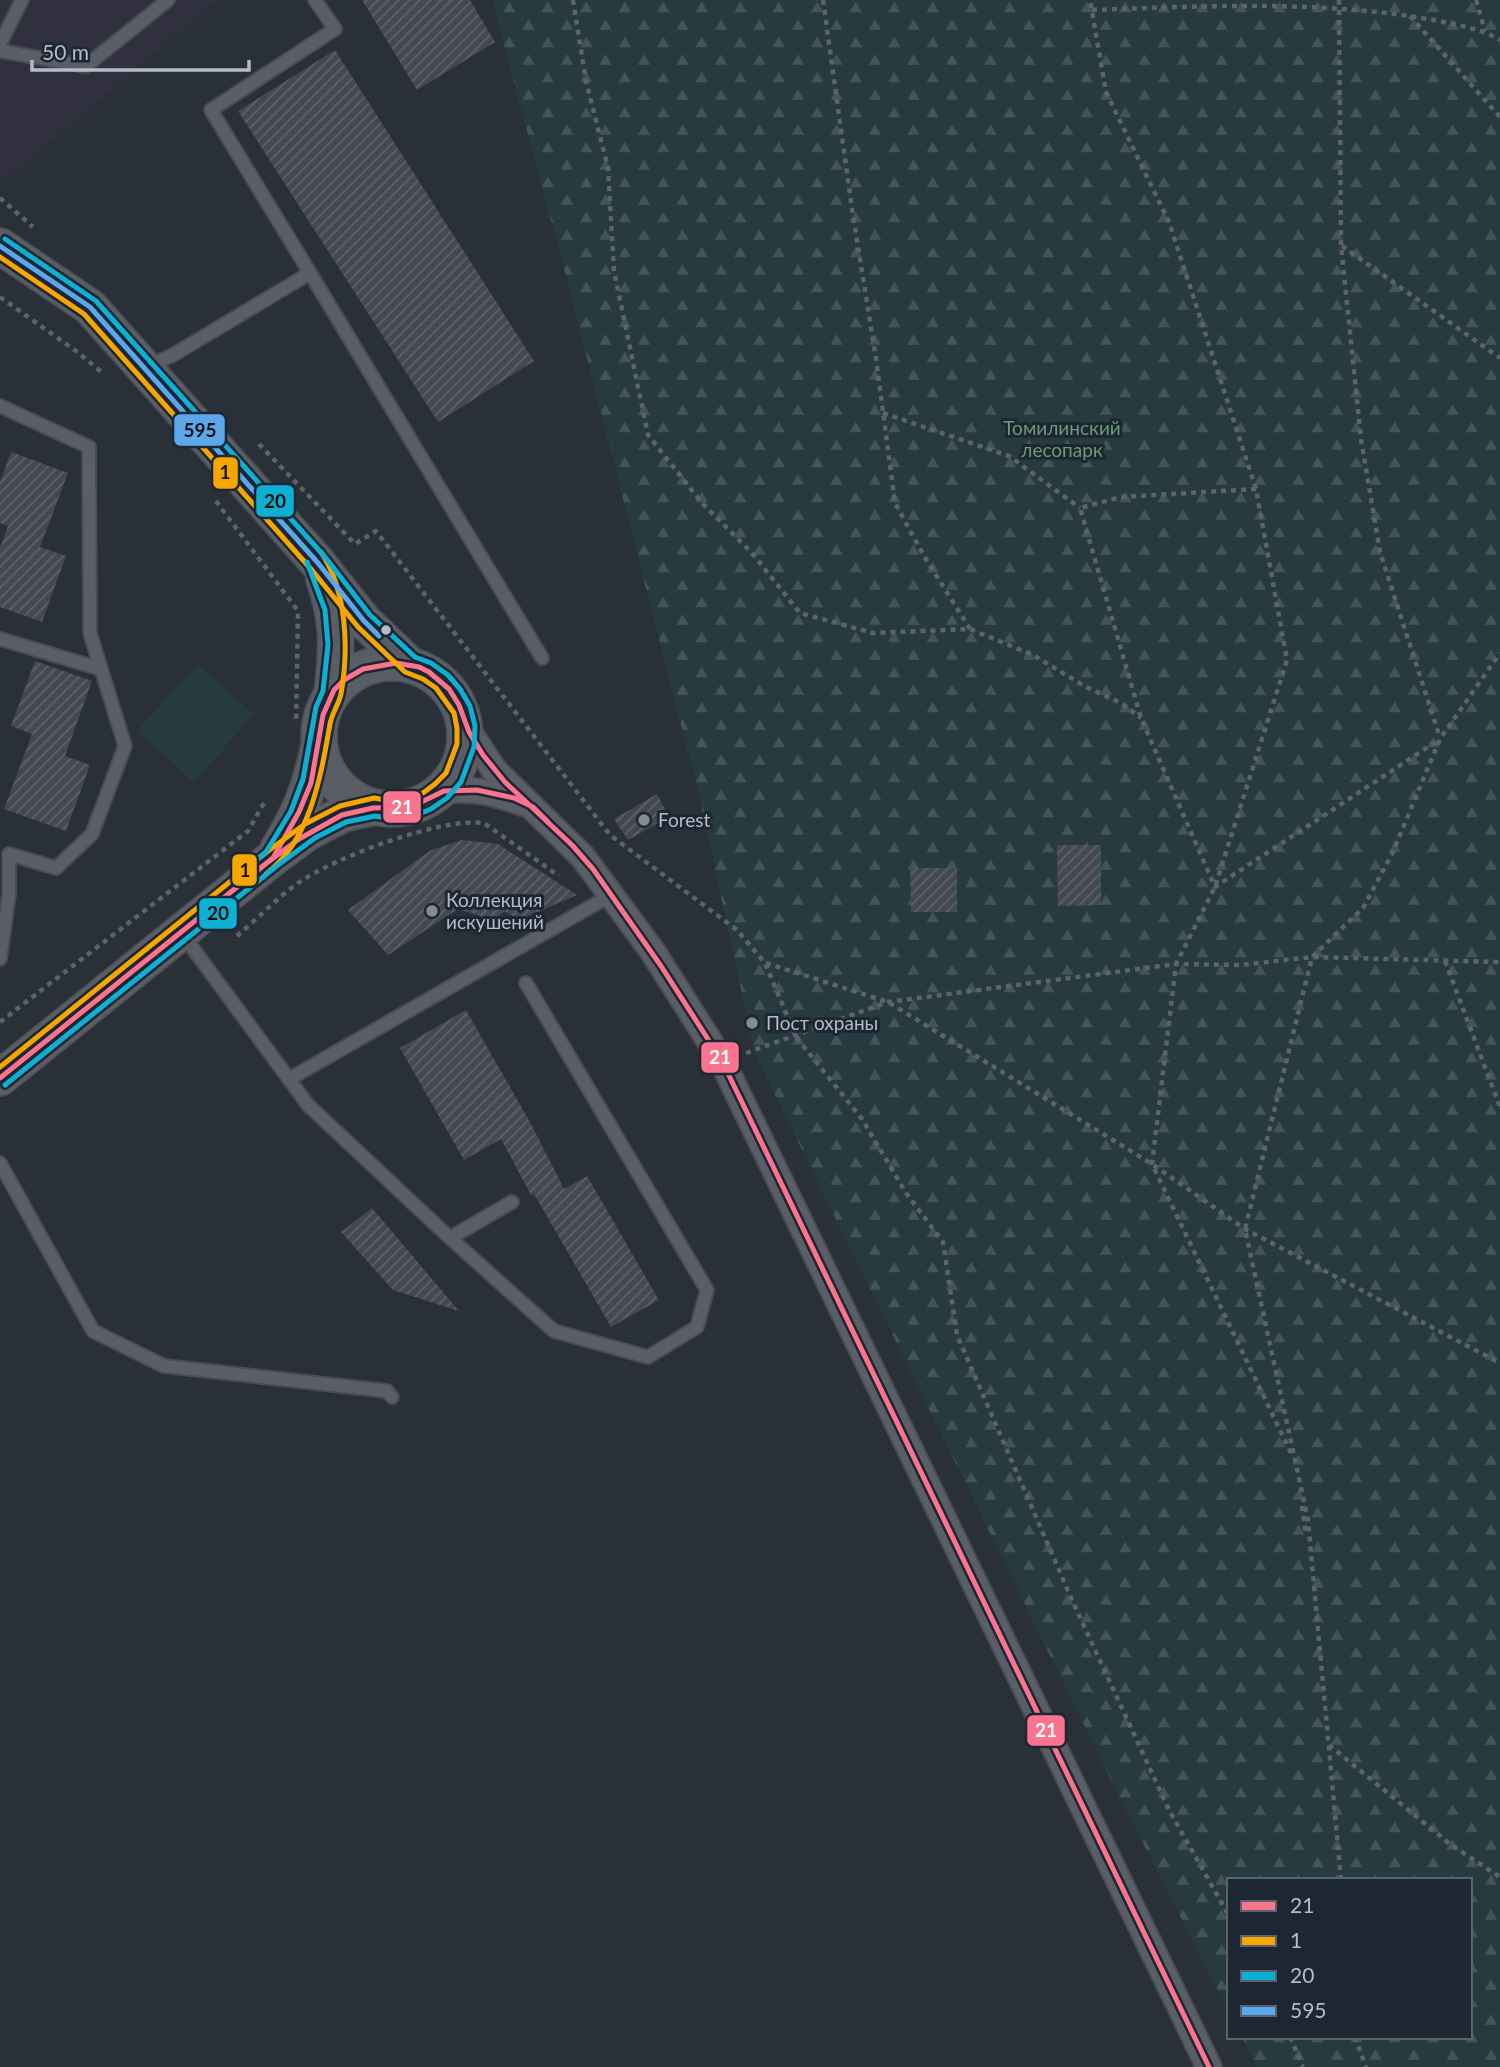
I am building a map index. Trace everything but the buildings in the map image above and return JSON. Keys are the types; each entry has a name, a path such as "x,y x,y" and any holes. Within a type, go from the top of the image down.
{"main road":[{"path":"0,246 90,307 318,563 364,621 410,665"},
{"path":"318,563 334,608 337,645 332,694"},
{"path":"273,858 299,815 311,782 307,740 319,727 332,694 344,681 367,667 393,662 427,671 442,681 453,694 462,710 466,727 466,745 461,762 453,778 441,792 410,808 393,810 358,801 343,791 307,740"},
{"path":"0,1078 310,831 343,814 375,807"}],"street":[{"path":"466,727 494,770 583,857 653,952 722,1061 1209,2067"},
{"path":"441,792 467,789 493,792 533,807"}],"lane":[{"path":"0,44 22,0"},
{"path":"0,51 86,66 168,0"},
{"path":"315,0 335,29 211,110 542,657"},
{"path":"145,368 173,355 310,272"},
{"path":"0,406 89,447 90,633 125,746 92,834 56,868 9,854 9,894 0,959"},
{"path":"0,639 101,669"},
{"path":"289,1079 611,895"},
{"path":"181,932 308,1105 450,1238 554,1331 648,1357 697,1327 706,1290 526,983"},
{"path":"0,1163 93,1331 164,1366 387,1391 392,1397"},
{"path":"450,1238 512,1202"}],"path":[{"path":"573,0 586,81 608,169 614,271 648,435 702,503 752,553 800,613 873,633 970,629 1033,655 1086,687 1121,703 1141,718"},
{"path":"823,0 895,503 924,556 970,629"},
{"path":"1090,0 1106,92 1169,222 1256,489 1287,660 1214,887 1176,964 1152,1164 1295,1462"},
{"path":"1476,0 1485,31"},
{"path":"1092,10 1338,3 1485,31 1500,40"},
{"path":"1338,3 1341,245 1361,439 1380,552 1440,739"},
{"path":"1410,15 1500,117"},
{"path":"0,198 40,233"},
{"path":"1341,245 1500,358"},
{"path":"0,297 76,351 112,381"},
{"path":"883,413 1009,456 1080,508 1141,718 1214,887"},
{"path":"249,435 355,544 376,531 610,835 737,930 765,963 796,1037 862,1119 906,1193 943,1242 957,1335 1072,1600 1168,1810 1227,1913"},
{"path":"1080,508 1121,497 1256,489"},
{"path":"211,494 298,611 307,740"},
{"path":"1341,1878 1308,1520 1245,1229 1312,957 1363,908 1392,853 1440,739 1500,653"},
{"path":"1214,887 1440,739"},
{"path":"0,1022 248,831 266,800"},
{"path":"237,936 297,884 331,864 434,827 470,821 484,823 559,876"},
{"path":"722,1061 796,1037 888,1002 1176,964 1240,965 1312,957 1500,962"},
{"path":"1445,961 1500,1107"},
{"path":"765,963 888,1002 1152,1164 1245,1229 1500,1363"},
{"path":"1329,1745 1450,1844 1500,1877"},
{"path":"1291,2039 1303,2067"},
{"path":"1356,2039 1366,2067"}],"shaded area":[{"path":"0,0 217,0 8,178 0,173"}],"green space":[{"name":"Томилинский лесопарк","path":"492,0 1500,0 1500,2067 1257,2067 1243,2039 1472,2039 1472,1878 1227,1878 1227,2008 1115,1788 755,1054 699,795"},
{"path":"197,664 254,714 194,782 137,731"}],"transit line":[{"name":"20","path":"5,239 96,301 325,557 370,615 415,657 431,663 448,675 470,706 475,726 474,747 461,782 447,798 412,817 392,819 375,816 346,822 315,838 5,1085"},
{"name":"595","path":"0,246 90,307 318,563 379,636"},
{"name":"1","path":"0,257 84,314 311,569 358,627 405,672 436,688 454,713 457,728 457,744 446,773 423,793 408,799 392,801 374,798 340,806 305,824 0,1067"},
{"name":"1","path":"266,874 294,843 312,805 331,720 339,701 344,677 345,640 341,602 330,567 321,552"},
{"name":"20","path":"256,860 266,852 291,811 303,779 316,707 323,691 328,645 325,610 307,562"},
{"name":"21","path":"0,1078 273,858 299,812 311,783 323,715 334,690 344,680 363,669 396,663 419,667 429,672 449,689 459,705 469,732 505,782 572,845 593,869 661,966 722,1061 1209,2067"},
{"name":"21","path":"260,868 299,839 342,815 373,808 411,807 444,791 477,790 514,798 533,807 548,822"}],"place":[{"name":"Forest","path":"644,820"},
{"name":"Коллекция искушений","path":"432,911"},
{"name":"Пост охраны","path":"752,1023"}]}
